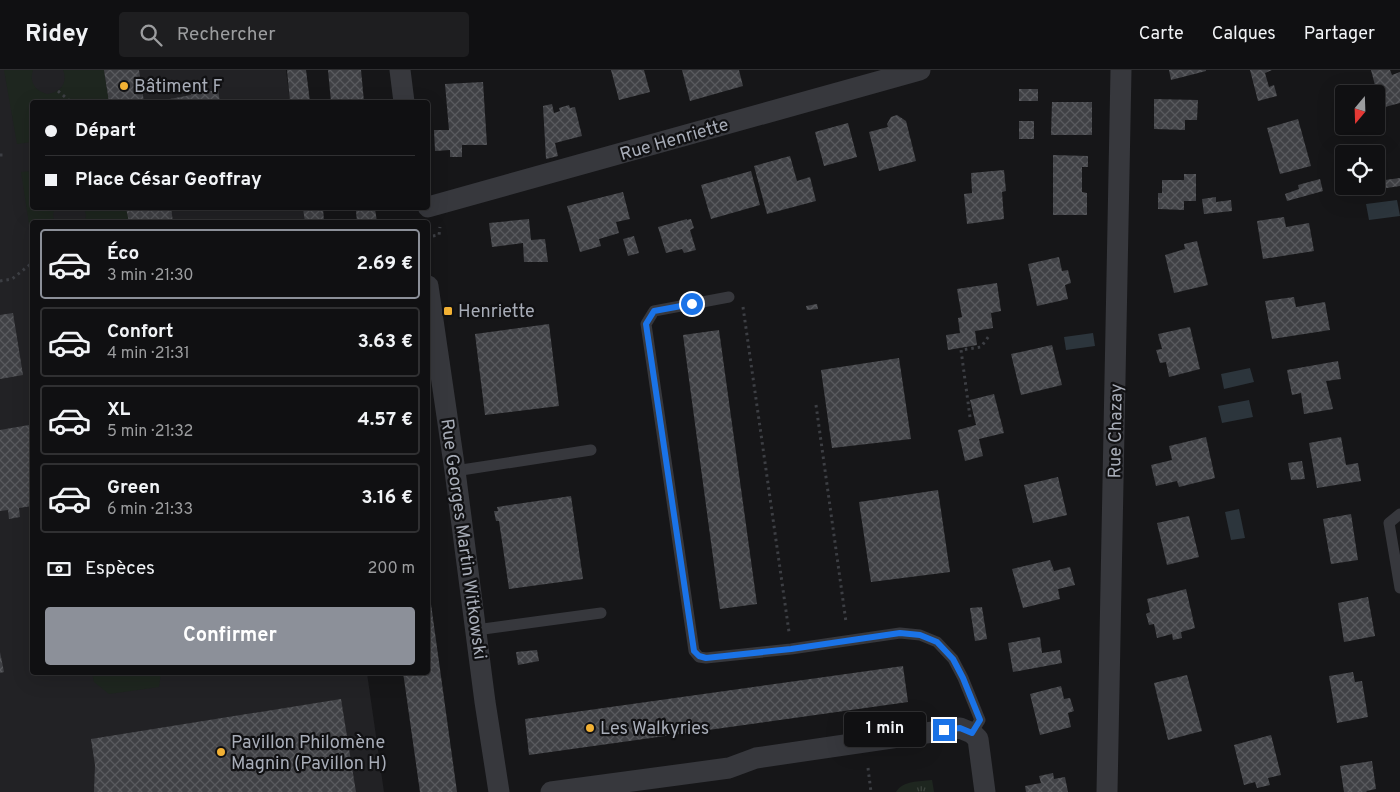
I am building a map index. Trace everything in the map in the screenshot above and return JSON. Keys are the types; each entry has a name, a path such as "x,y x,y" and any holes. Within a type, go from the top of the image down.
{"street":[{"path":"400,70 404,100"},
{"name":"Rue Henriette","path":"430,205 920,70"},
{"name":"Rue Chazay","path":"1108,792 1121,70"},
{"name":"Rue Georges Martin Witkowski","path":"430,300 499,792"},
{"path":"551,792 729,768 756,758 960,728 972,733 978,740 985,792"}],"lane":[{"path":"729,297 654,311 646,324 694,651 699,656 706,658 791,649 900,633 920,635 937,642 953,659 980,720 972,733"},
{"path":"455,471 591,450"},
{"path":"1400,514 1389,523 1400,588"},
{"path":"476,630 601,613"}],"path":[{"path":"58,91 69,100"},
{"path":"430,231 439,235"},
{"path":"0,281 12,279 30,265"},
{"path":"729,297 742,302 791,649"},
{"path":"970,417 961,350 981,347 989,336"},
{"path":"816,405 849,640"},
{"path":"868,768 871,792"}],"shaded area":[{"path":"0,70 286,70 290,100 30,100 30,210 304,210 306,220 30,220 30,675 367,675 384,792 0,792"},
{"path":"1397,200 1400,216 1369,220 1366,204"},
{"path":"1093,333 1095,346 1066,350 1064,337"},
{"path":"1250,368 1254,382 1224,389 1221,374"},
{"path":"1249,400 1253,417 1222,423 1218,406"},
{"path":"1239,509 1245,538 1231,540 1225,512"}],"green space":[{"path":"4,70 33,70 32,78 34,85 39,91 47,94 60,89 64,83 63,70 104,70 109,100 30,100 30,142 17,144"},
{"path":"30,171 30,210 54,210 54,220 30,220 30,230 21,172"},
{"path":"85,210 126,210 129,220 85,220"},
{"path":"93,675 161,675 159,687 109,694 94,682"},
{"path":"932,780 934,792 896,792 907,783"}],"building":[{"name":"Bâtiment F","path":"104,70 139,70 144,100 109,100"},
{"path":"287,70 306,70 310,100 290,100"},
{"path":"328,70 361,70 364,100 331,100"},
{"path":"611,70 644,70 650,92 619,100"},
{"path":"682,70 739,70 743,86 690,101"},
{"path":"1169,70 1206,70 1206,71 1171,80"},
{"path":"1250,70 1272,70 1265,73 1269,87 1274,85 1277,96 1258,101"},
{"path":"1371,70 1390,70 1392,75 1400,72 1400,103 1385,107 1385,85 1375,85"},
{"path":"483,82 487,145 462,145 462,157 450,157 450,150 435,151 434,130 449,130 445,84"},
{"path":"1019,89 1038,89 1038,101 1019,101"},
{"name":"Bâtiment F","path":"218,90 220,100 165,100"},
{"path":"1154,99 1198,100 1197,120 1185,120 1185,130 1154,129"},
{"path":"1052,102 1092,102 1092,135 1051,135"},
{"path":"552,104 554,113 560,111 559,108 569,105 570,108 575,107 582,136 555,143 558,156 546,159 543,106"},
{"path":"897,115 906,121 916,161 879,171 869,132 888,127 887,124 891,117"},
{"path":"1298,119 1311,166 1280,174 1267,128"},
{"path":"1019,121 1034,121 1034,139 1019,139"},
{"path":"848,123 857,157 824,166 815,132"},
{"path":"1053,155 1088,156 1088,167 1082,167 1082,192 1087,193 1087,215 1053,215"},
{"path":"790,156 797,181 810,177 816,201 767,214 754,166"},
{"path":"1004,170 1006,191 1002,192 1004,219 967,224 964,194 972,193 971,173"},
{"path":"751,171 760,205 711,219 701,185"},
{"path":"1184,174 1196,174 1196,201 1184,201 1184,210 1158,209 1158,193 1162,193 1162,180 1184,180"},
{"path":"1400,178 1400,186 1385,188 1385,180"},
{"path":"1320,179 1323,191 1287,201 1285,194 1299,189 1298,185"},
{"path":"623,192 630,219 616,222 619,233 599,239 601,246 580,252 567,206"},
{"path":"1216,197 1216,202 1231,200 1232,211 1204,214 1202,199"},
{"path":"126,210 171,210 173,220 129,220"},
{"path":"303,210 323,210 324,220 305,220"},
{"path":"375,210 377,220 357,220 356,211"},
{"path":"1284,217 1286,227 1309,223 1314,251 1263,259 1257,221"},
{"path":"529,219 531,240 545,239 548,262 524,262 523,243 492,247 489,223"},
{"path":"691,219 694,228 690,230 696,250 684,253 682,249 666,253 658,227"},
{"path":"634,236 639,253 628,256 623,239"},
{"path":"1197,241 1208,285 1174,293 1165,255 1185,249 1184,244"},
{"path":"1059,257 1062,271 1068,270 1071,283 1065,285 1068,299 1037,306 1028,264"},
{"path":"997,283 1001,311 991,313 993,328 975,331 977,345 948,350 946,335 960,333 958,318 962,317 957,289"},
{"path":"1294,297 1296,307 1325,302 1330,330 1272,339 1265,301"},
{"path":"817,304 818,309 807,310 806,306"},
{"path":"13,313 23,375 0,379 0,315"},
{"path":"549,324 559,406 485,415 475,334"},
{"path":"1190,327 1200,369 1169,377 1166,362 1160,363 1156,350 1162,349 1158,334"},
{"path":"719,330 757,604 720,609 683,335"},
{"path":"1052,345 1062,385 1021,395 1011,354"},
{"path":"899,358 911,439 832,448 821,370"},
{"path":"1338,361 1341,379 1326,381 1333,409 1304,414 1301,393 1292,395 1287,370"},
{"path":"994,394 1004,433 979,439 983,456 965,461 958,430 976,425 970,400"},
{"path":"29,425 30,433 30,506 19,508 20,517 9,519 8,510 0,511 0,430"},
{"path":"1206,437 1215,478 1179,487 1177,481 1156,486 1151,465 1172,460 1169,446"},
{"path":"1341,437 1346,465 1358,463 1361,481 1317,488 1309,443"},
{"path":"1302,461 1305,479 1291,480 1288,463"},
{"path":"1058,477 1067,515 1033,523 1024,485"},
{"path":"938,490 950,572 871,582 859,502"},
{"path":"571,496 583,579 509,589 499,521 496,521 494,511 498,511 497,507"},
{"path":"1351,514 1358,560 1331,564 1323,519"},
{"path":"1189,516 1199,557 1167,565 1157,523"},
{"path":"1050,560 1054,571 1070,567 1075,585 1058,589 1060,599 1023,608 1012,569"},
{"path":"1186,589 1195,628 1181,632 1182,638 1173,640 1172,634 1157,638 1154,624 1149,625 1146,614 1150,612 1147,599"},
{"path":"430,597 457,792 420,792 403,675 430,675"},
{"path":"1368,597 1375,636 1344,642 1338,603"},
{"path":"982,607 987,639 975,641 970,608"},
{"path":"1040,637 1042,653 1060,650 1062,663 1013,672 1008,643"},
{"path":"537,650 539,661 518,665 516,652"},
{"path":"0,652 4,672 0,673"},
{"path":"903,666 908,702 529,755 525,719"},
{"path":"1353,672 1355,682 1362,681 1368,717 1337,723 1329,676"},
{"path":"1187,675 1202,731 1168,740 1154,683"},
{"path":"1061,686 1064,699 1070,698 1074,711 1068,713 1071,727 1040,735 1030,694"},
{"name":"Pavillon Philomène Magnin (Pavillon H)","path":"341,699 356,792 94,792 95,765 91,739"},
{"path":"1271,735 1281,775 1268,778 1270,785 1257,788 1255,782 1244,785 1234,745"},
{"path":"1372,761 1376,789 1367,792 1344,792 1340,766"},
{"path":"1053,773 1054,779 1065,777 1068,792 1026,792 1025,786 1041,783 1039,776"}],"place":[{"name":"Bâtiment F","path":"124,86"},
{"name":"Henriette","path":"448,311"},
{"name":"Les Walkyries","path":"590,728"},
{"name":"Pavillon Philomène Magnin (Pavillon H)","path":"221,752"}],"route":[{"path":"692,304 654,311 646,324 694,651 699,656 706,658 791,649 900,633 920,635 937,642 953,659 980,720 972,733 960,728 944,730"}]}
